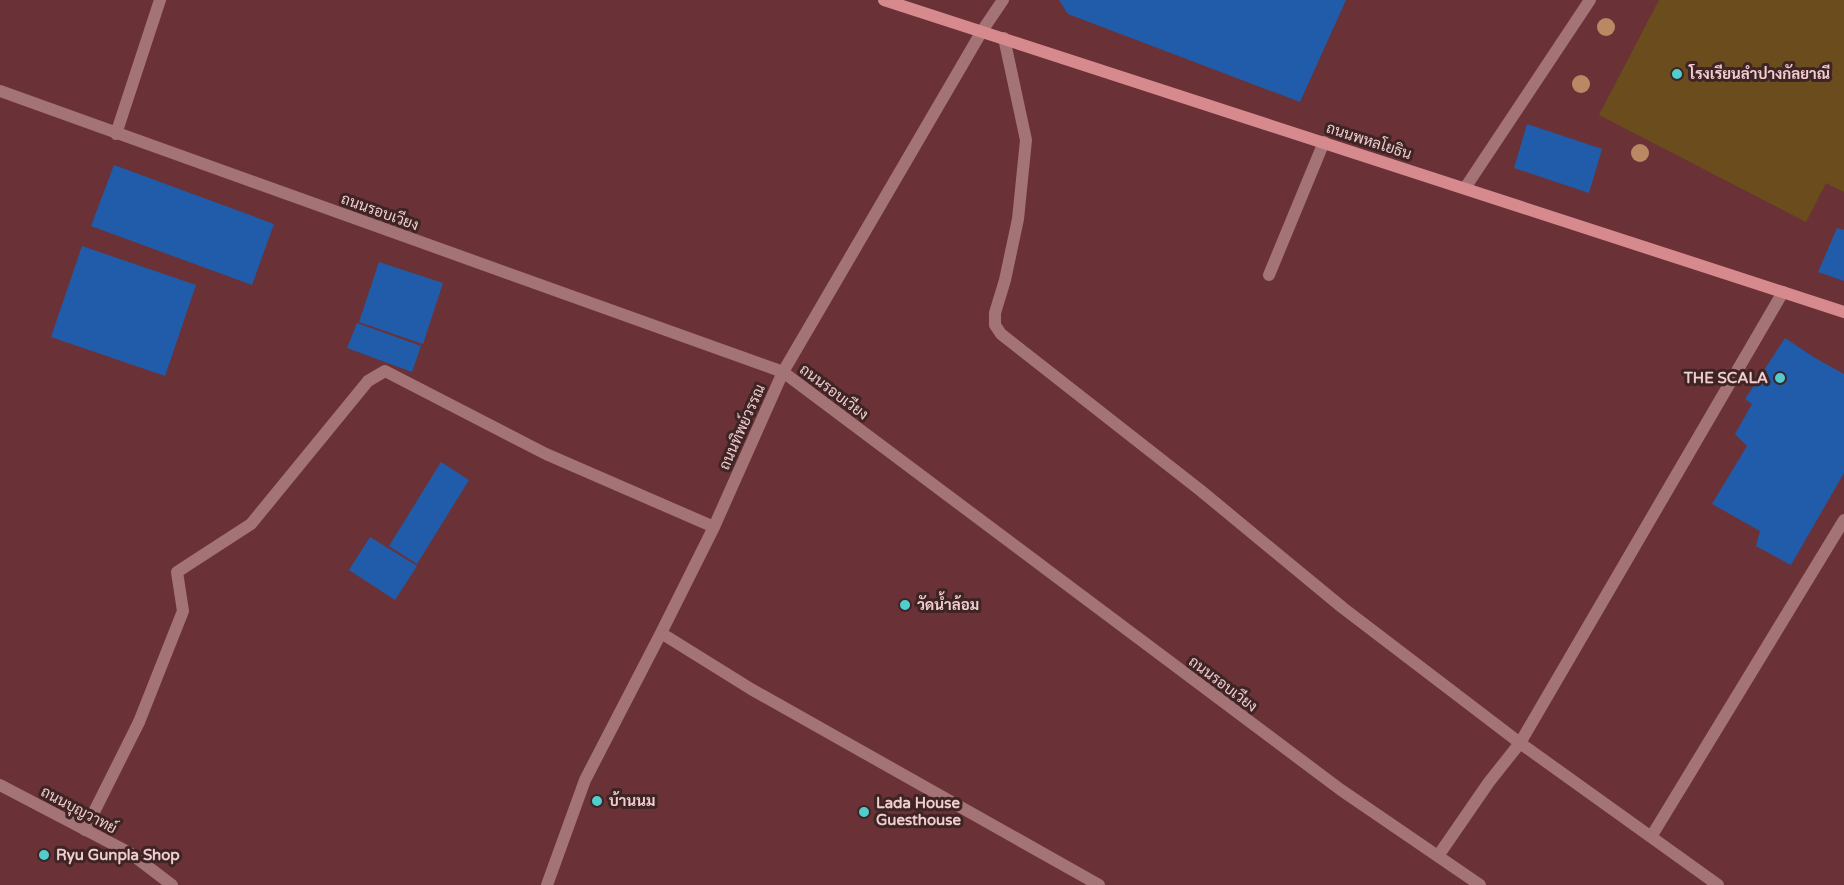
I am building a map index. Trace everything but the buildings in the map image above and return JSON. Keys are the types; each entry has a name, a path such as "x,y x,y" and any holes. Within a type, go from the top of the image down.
{"main road":[{"name":"ถนนพหลโยธิน","path":"884,0 1844,312"}],"street":[{"path":"116,134 160,0"},
{"name":"ถนนทิพย์วรรณ","path":"547,885 585,780 714,527 783,372 982,31 1003,0"},
{"path":"1465,188 1590,0"},
{"path":"1004,38 1026,140 1018,219 995,314 995,325 1001,334 1200,490 1343,608 1520,743 1718,885"},
{"name":"ถนนรอบเวียง","path":"0,91 783,372 1341,790 1480,885"},
{"path":"1269,275 1324,142"},
{"path":"1438,856 1489,782 1520,743 1783,292"},
{"path":"86,830 139,722 183,611 177,572 250,524 368,381 385,371 546,453 714,527"},
{"path":"1651,837 1844,520"},
{"path":"661,633 750,689 1094,884"},
{"name":"ถนนบุญวาทย์","path":"0,785 130,853 172,885"}],"shaded area":[{"path":"1659,0 1844,0 1844,192 1826,183 1806,222 1599,115"}],"place":[{"name":"โรงเรียนลำปางกัลยาณี","path":"1677,74"},
{"name":"THE SCALA","path":"1780,378"},
{"name":"วัดน้ำล้อม","path":"905,605"},
{"name":"บ้านนม","path":"597,801"},
{"name":"Lada House Guesthouse","path":"864,812"},
{"name":"Ryu Gunpla Shop","path":"44,855"}]}
